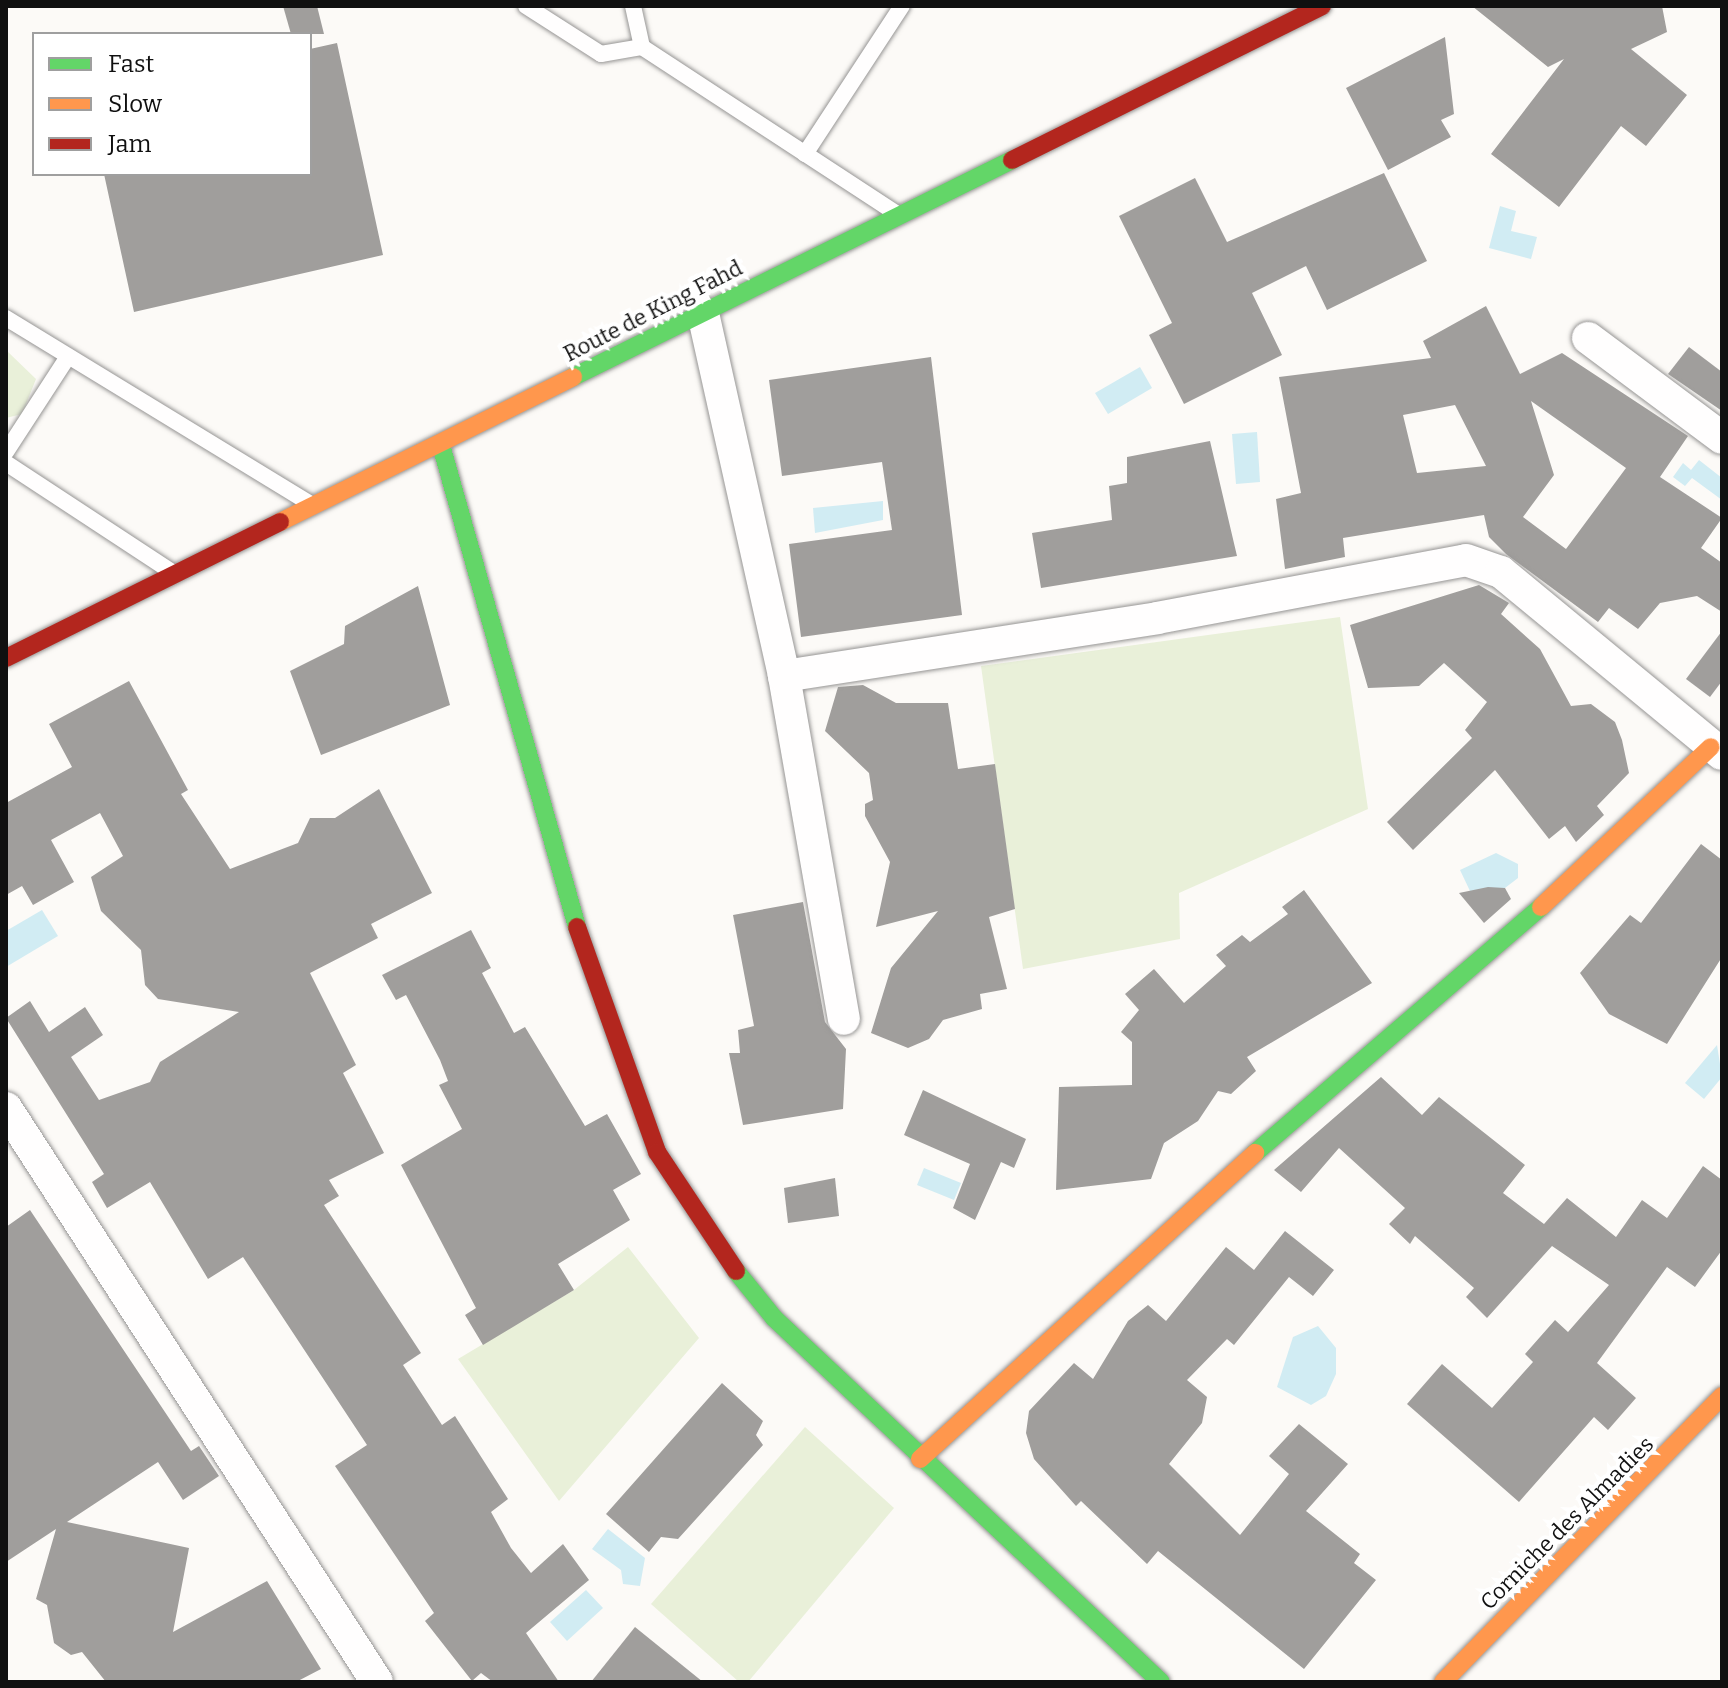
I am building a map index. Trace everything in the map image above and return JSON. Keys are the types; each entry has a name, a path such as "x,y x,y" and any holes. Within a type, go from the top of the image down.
{"street":[{"name":"Route de King Fahd","path":"6,658 1322,6"},
{"path":"703,313 784,676 844,1019"},
{"path":"1588,338 1722,438"},
{"path":"441,445 587,963 657,1152 701,1228 774,1318 920,1459 1161,1682"},
{"path":"784,676 1157,618 1466,560 1501,572 1717,751 920,1459"},
{"path":"6,1108 377,1682"},
{"name":"Corniche des Almadies","path":"1443,1682 1722,1396"}],"lane":[{"path":"526,6 601,54 642,47 897,214"},
{"path":"633,6 642,47"},
{"path":"805,154 902,6"},
{"path":"6,318 67,358 312,504"},
{"path":"6,452 67,358"},
{"path":"6,463 175,575"}],"green space":[{"path":"6,350 36,379 22,414 6,418"},
{"path":"1340,617 1368,809 1179,893 1180,939 1023,969 981,666"},
{"path":"628,1247 699,1338 559,1501 458,1359 574,1290"},
{"path":"805,1427 894,1508 748,1682 739,1682 651,1604"}],"water":[{"path":"1500,206 1516,211 1511,231 1537,237 1531,259 1489,248"},
{"path":"1140,367 1152,388 1108,414 1095,393"},
{"path":"1257,432 1260,482 1236,484 1232,434"},
{"path":"1699,460 1722,478 1722,500 1692,478 1685,486 1673,477 1683,463 1691,470"},
{"path":"883,501 883,520 815,533 813,508"},
{"path":"1496,853 1518,864 1518,878 1505,888 1470,891 1460,870"},
{"path":"42,910 58,936 6,967 6,931"},
{"path":"1717,1045 1722,1077 1704,1099 1685,1083"},
{"path":"924,1168 961,1183 954,1200 917,1185"},
{"path":"1318,1326 1336,1348 1336,1374 1326,1396 1311,1405 1277,1387 1293,1337"},
{"path":"608,1529 645,1558 640,1586 623,1584 621,1570 592,1549"},
{"path":"586,1590 603,1608 567,1641 550,1622"}],"building":[{"path":"283,6 317,6 324,34 290,32"},
{"path":"1472,6 1662,6 1667,32 1631,49 1687,95 1646,146 1621,126 1559,207 1491,154 1564,59 1548,67"},
{"path":"1445,37 1454,114 1441,120 1451,137 1388,170 1346,88"},
{"path":"337,43 383,255 134,312 104,176 312,176 312,49"},
{"path":"1384,173 1427,261 1327,310 1306,266 1252,293 1282,355 1184,404 1149,335 1172,323 1119,216 1195,178 1227,242"},
{"path":"1486,306 1520,374 1562,353 1688,436 1660,477 1722,518 1701,548 1722,563 1722,612 1697,596 1660,603 1638,629 1609,608 1598,622 1506,554 1489,537 1484,515 1343,538 1345,557 1285,569 1276,499 1301,493 1279,377 1431,358 1423,341","holes":["1531,401 1626,468 1566,549 1523,517 1554,475","1455,405 1486,466 1417,473 1403,415"]},
{"path":"1689,347 1722,372 1722,411 1668,374"},
{"path":"931,357 962,615 801,637 789,544 892,530 882,462 782,476 769,380"},
{"path":"1210,441 1237,556 1041,588 1032,533 1112,520 1109,486 1127,483 1127,457"},
{"path":"1479,585 1509,603 1501,614 1540,649 1571,706 1591,704 1615,722 1622,740 1629,773 1597,806 1604,815 1576,842 1565,826 1549,839 1495,770 1413,850 1387,822 1472,738 1465,730 1487,702 1444,663 1419,686 1368,688 1350,625"},
{"path":"418,586 450,705 321,755 290,671 344,644 345,626"},
{"path":"1722,631 1722,681 1710,697 1686,679"},
{"path":"129,681 188,790 181,794 230,869 298,843 310,818 335,818 379,789 432,893 371,924 378,938 310,973 356,1065 343,1073 384,1153 329,1180 339,1196 324,1205 421,1353 403,1365 442,1425 455,1416 508,1499 491,1512 511,1548 531,1573 563,1544 589,1580 526,1633 559,1682 493,1682 481,1673 472,1681 425,1621 434,1613 335,1466 367,1445 243,1257 208,1279 150,1182 107,1208 92,1182 104,1174 6,1018 30,1001 49,1032 85,1007 103,1035 71,1057 99,1100 150,1082 160,1062 239,1012 158,999 145,985 141,950 101,911 91,877 123,856 100,813 51,840 74,882 33,905 22,886 6,895 6,803 72,767 49,724"},
{"path":"863,685 896,703 948,703 958,769 995,764 1015,909 989,917 1007,989 980,994 982,1009 943,1020 929,1039 908,1048 871,1033 891,968 938,911 876,927 890,862 865,816 865,804 873,800 869,773 825,731 838,687"},
{"path":"1701,844 1722,860 1722,957 1667,1044 1609,1014 1580,973 1630,915 1641,923"},
{"path":"1488,887 1505,888 1511,899 1484,923 1459,893"},
{"path":"1304,890 1372,983 1247,1057 1256,1071 1231,1094 1218,1091 1198,1121 1164,1143 1151,1179 1056,1190 1059,1087 1132,1085 1132,1042 1121,1032 1139,1010 1125,994 1154,969 1184,1003 1226,966 1216,955 1242,935 1250,942 1288,914 1282,907"},
{"path":"803,902 825,1022 846,1049 843,1109 743,1125 729,1053 740,1053 738,1030 754,1026 733,915"},
{"path":"471,930 491,968 482,973 514,1033 525,1027 585,1126 607,1114 641,1174 613,1190 630,1220 558,1264 574,1290 483,1345 465,1315 476,1308 401,1165 462,1129 439,1085 448,1081 440,1060 406,995 396,1000 382,975"},
{"path":"1381,1077 1422,1115 1439,1097 1525,1165 1503,1193 1544,1224 1567,1198 1616,1237 1642,1200 1667,1218 1703,1166 1722,1180 1722,1250 1695,1287 1667,1267 1597,1363 1636,1398 1608,1430 1594,1417 1519,1502 1407,1404 1442,1364 1492,1408 1533,1362 1525,1354 1555,1320 1568,1332 1609,1285 1552,1246 1487,1318 1466,1297 1474,1288 1415,1236 1410,1244 1389,1224 1405,1208 1339,1148 1301,1192 1274,1170"},
{"path":"923,1090 1026,1139 1014,1168 1001,1162 975,1220 953,1208 970,1164 904,1135"},
{"path":"835,1178 839,1216 788,1223 784,1188"},
{"path":"30,1210 191,1451 199,1446 219,1476 183,1500 158,1462 67,1522 189,1548 173,1632 267,1581 321,1669 296,1682 106,1682 82,1652 71,1655 54,1643 47,1605 36,1599 56,1529 6,1562 6,1227"},
{"path":"1285,1231 1334,1270 1313,1296 1289,1277 1234,1345 1227,1339 1187,1380 1207,1397 1202,1423 1169,1464 1240,1535 1289,1474 1269,1456 1299,1424 1348,1464 1306,1511 1360,1554 1354,1563 1376,1580 1304,1669 1158,1551 1147,1564 1081,1501 1076,1506 1034,1459 1026,1433 1029,1411 1074,1363 1093,1379 1128,1321 1148,1305 1166,1321 1226,1247 1254,1270"},
{"path":"722,1383 763,1421 756,1435 763,1445 678,1539 661,1537 649,1552 606,1514"},
{"path":"635,1627 703,1682 591,1682"}],"traffic: fast":[{"path":"573,377 1012,160"},
{"path":"441,445 577,927"},
{"path":"1255,1153 1541,907"},
{"path":"736,1271 774,1318 1161,1682"}],"traffic: slow":[{"path":"280,522 573,377"},
{"path":"1541,907 1711,747"},
{"path":"920,1459 1255,1153"},
{"path":"1443,1682 1722,1396"}],"traffic: jam":[{"path":"1012,160 1322,6"},
{"path":"6,658 280,522"},
{"path":"577,927 657,1152 736,1271"}]}
